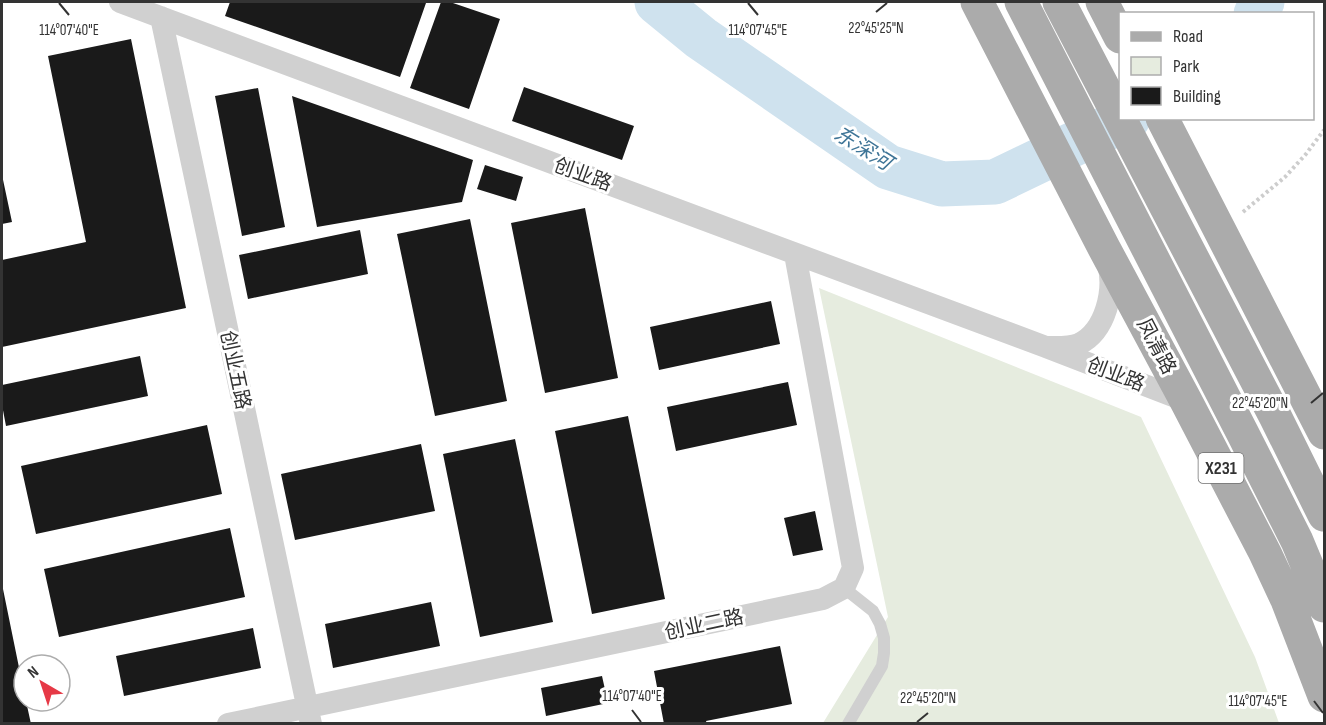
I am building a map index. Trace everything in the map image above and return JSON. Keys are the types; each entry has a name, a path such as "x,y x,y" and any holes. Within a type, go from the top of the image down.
{"main road":[{"name":"凤清路","path":"977,2 1270,562 1324,696"},
{"name":"凤清路","path":"1021,2 1297,541 1324,606"},
{"path":"1059,2 1119,117"},
{"path":"1102,2 1119,35"},
{"path":"1121,120 1324,515"},
{"path":"1163,120 1324,433"}],"street":[{"name":"创业路","path":"120,2 1186,401"},
{"name":"创业五路","path":"161,17 309,715"},
{"name":"创业路","path":"1046,347 1078,344 1092,334 1101,321 1110,290 1109,270 1104,248"},
{"path":"795,254 853,568 844,588"},
{"name":"创业二路","path":"228,723 309,715 823,598 844,588"}],"lane":[{"path":"844,588 873,611 880,624 885,653 882,666 848,723"}],"path":[{"path":"1242,213 1285,177 1324,130"}],"green space":[{"path":"819,288 1141,417 1255,657 1279,723 823,723 888,617"}],"building":[{"path":"230,2 426,3 400,77 225,16"},
{"path":"441,2 450,2 500,19 469,109 410,88"},
{"path":"131,39 186,308 2,347 2,260 86,242 48,56"},
{"path":"524,87 634,126 622,160 512,121"},
{"path":"258,88 285,227 242,236 215,96"},
{"path":"292,96 473,160 462,202 317,227"},
{"path":"485,165 523,177 516,201 477,189"},
{"path":"2,175 12,222 2,224"},
{"path":"585,208 618,378 545,393 511,223"},
{"path":"470,219 507,401 435,416 397,234"},
{"path":"360,230 368,274 248,299 239,255"},
{"path":"771,301 780,344 659,370 650,327"},
{"path":"140,356 148,396 6,426 2,405 2,385"},
{"path":"788,382 797,425 676,451 667,407"},
{"path":"628,416 665,599 592,614 555,431"},
{"path":"207,425 222,494 36,534 21,466"},
{"path":"515,439 553,622 480,637 443,454"},
{"path":"421,444 435,511 295,540 281,474"},
{"path":"815,511 823,550 793,556 784,518"},
{"path":"230,528 245,597 59,637 44,569"},
{"path":"3,589 16,653 12,653 12,713 29,713 31,724 2,724"},
{"path":"431,602 440,646 333,668 325,624"},
{"path":"253,628 261,668 124,696 116,656"},
{"path":"780,646 792,704 706,721 707,724 664,724 654,671"},
{"path":"602,676 608,703 546,716 541,688"}],"waterway":[{"name":"东深河","path":"657,2 701,38 888,167 942,184 995,182 1124,120"},
{"name":"东深河","path":"1257,12 1262,2"}]}
